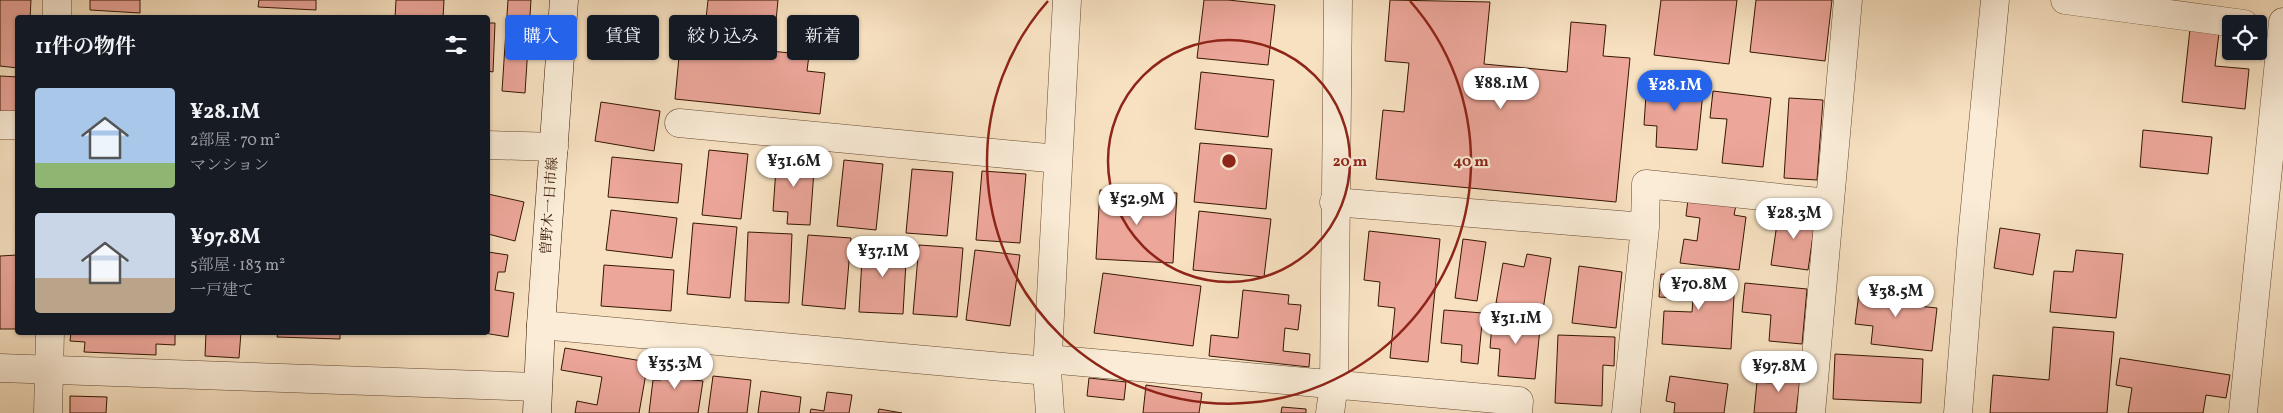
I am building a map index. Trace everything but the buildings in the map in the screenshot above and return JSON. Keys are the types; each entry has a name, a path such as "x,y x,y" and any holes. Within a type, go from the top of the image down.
{"street":[{"path":"57,0 57,15"},
{"name":"曽野木一日市線","path":"537,400 540,325 564,0"},
{"path":"1050,413 1048,365 1068,0"},
{"path":"1330,413 1334,384 1334,202 1338,0"},
{"path":"1811,413 1848,0"},
{"path":"1958,413 1964,361 1972,238 1995,0"},
{"path":"2065,0 2222,21"},
{"path":"2243,413 2277,26"},
{"path":"679,123 1058,159"},
{"path":"0,125 15,125"},
{"path":"490,145 554,148"},
{"path":"1626,413 1645,227 1646,184 1829,203"},
{"path":"1334,202 1645,227"},
{"path":"540,325 1048,365 1334,384 1519,401 1518,413"},
{"path":"48,413 50,335"},
{"path":"0,368 537,400"}]}
